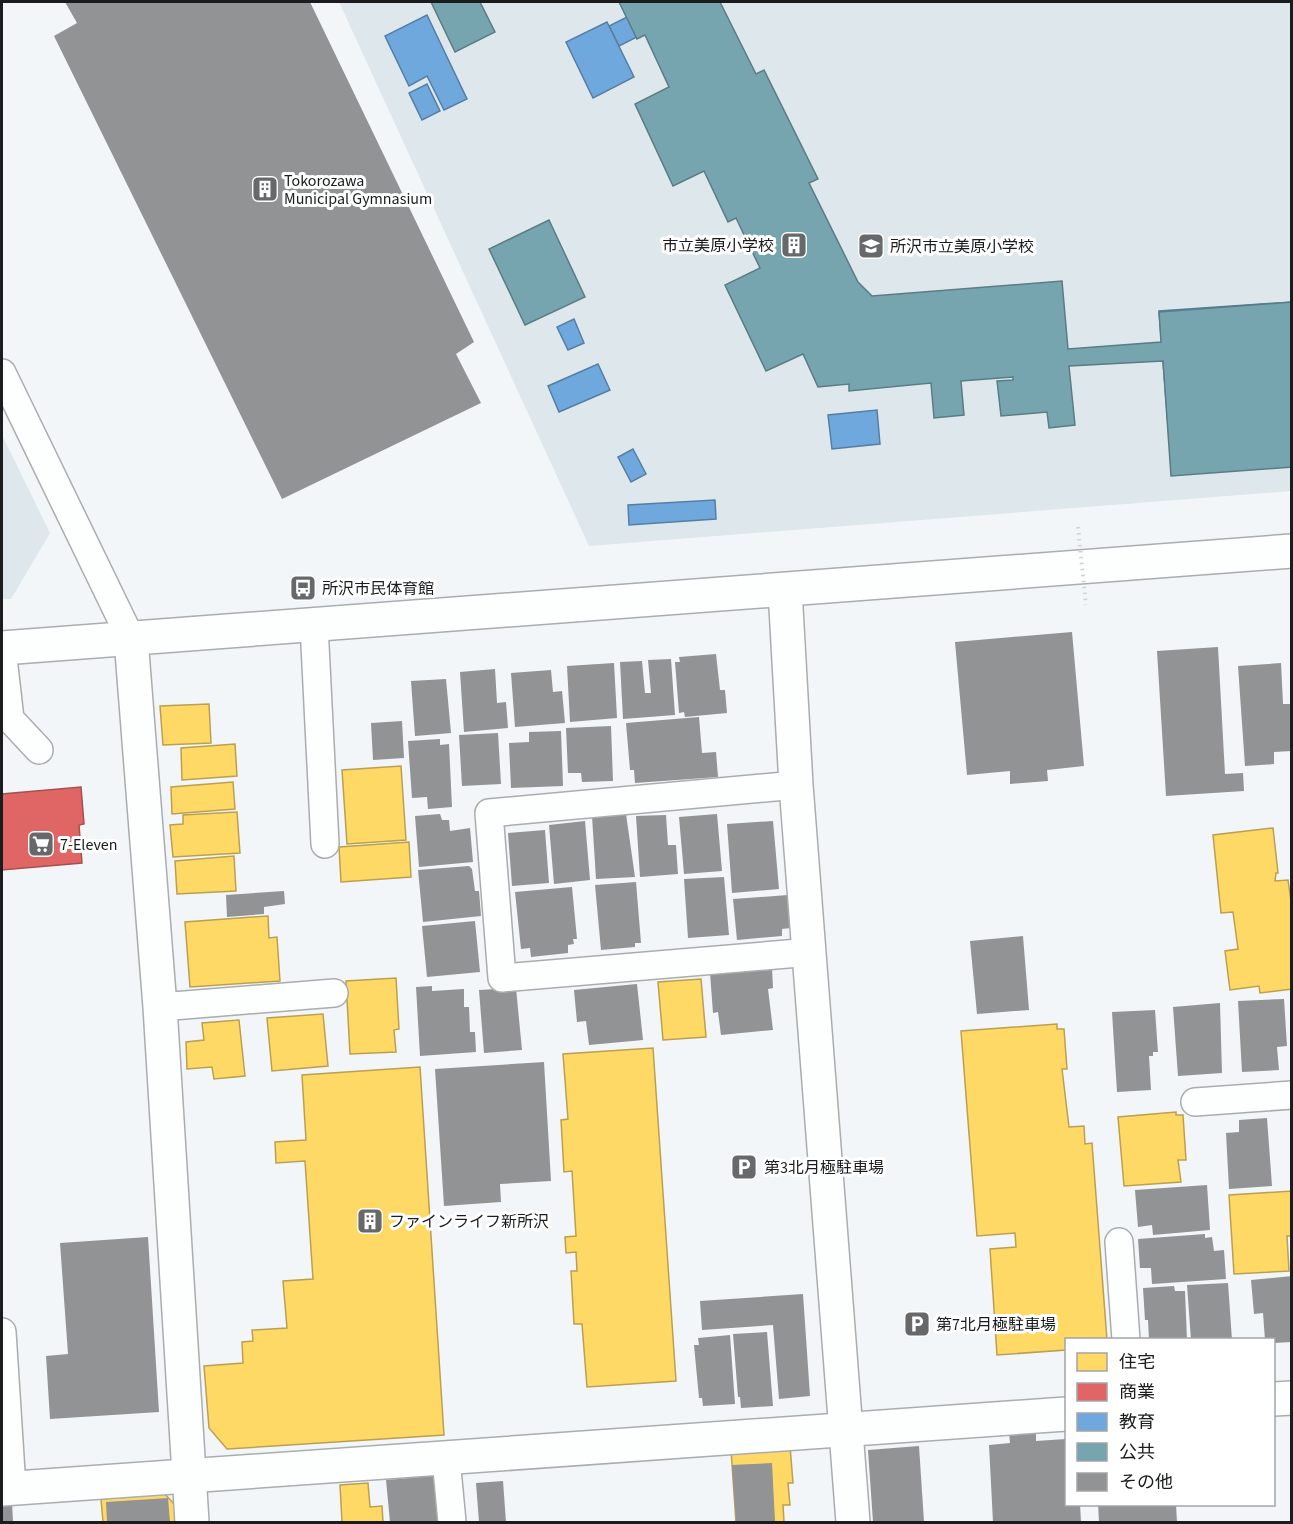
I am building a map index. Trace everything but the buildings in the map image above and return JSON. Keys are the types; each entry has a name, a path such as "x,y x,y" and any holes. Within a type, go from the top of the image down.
{"street":[{"path":"2,649 1292,551"},
{"path":"785,590 796,785 811,952 853,1522"},
{"path":"131,639 160,1007 192,1522"},
{"path":"1275,1399 1292,1398"},
{"path":"7,1489 1065,1414"}],"lane":[{"path":"2,373 131,639"},
{"path":"314,625 325,844"},
{"path":"2,649 10,719 39,750"},
{"path":"796,785 489,813 502,978 811,952"},
{"path":"160,1007 334,993"},
{"path":"1195,1102 1292,1095"},
{"path":"1119,1242 1126,1338"},
{"path":"2,1332 7,1489"},
{"path":"446,1458 452,1522"}],"path":[{"path":"1078,527 1086,605"}],"shaded area":[{"name":"所沢市立美原小学校","path":"339,2 1291,2 1291,491 589,546"},
{"path":"2,435 50,533 11,599 2,599"}],"place":[{"name":"Tokorozawa Municipal Gymnasium","path":"265,189"},
{"name":"市立美原小学校","path":"794,245"},
{"name":"所沢市立美原小学校","path":"871,246"},
{"name":"所沢市民体育館","path":"303,588"},
{"name":"7-Eleven","path":"41,844"},
{"name":"第3北月極駐車場","path":"744,1167"},
{"name":"ファインライフ新所沢","path":"370,1221"},
{"name":"第7北月極駐車場","path":"917,1324"}]}
